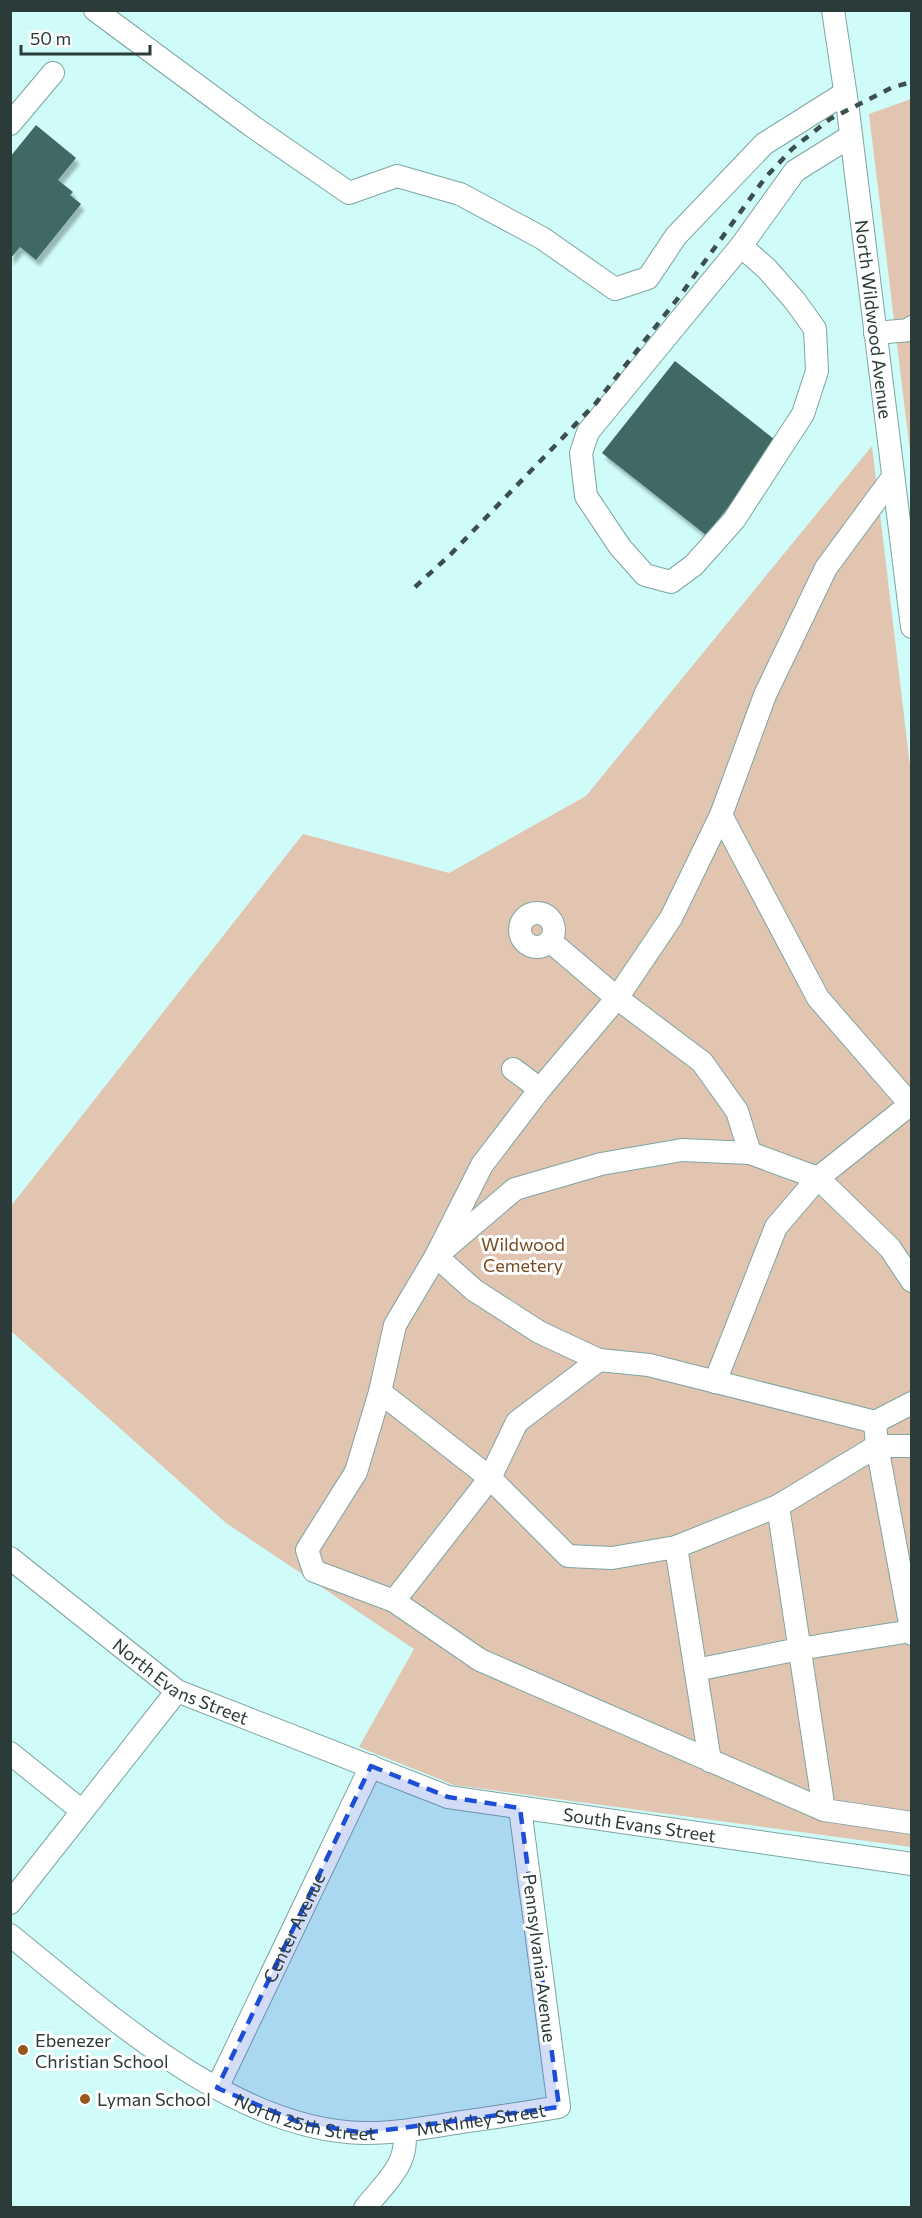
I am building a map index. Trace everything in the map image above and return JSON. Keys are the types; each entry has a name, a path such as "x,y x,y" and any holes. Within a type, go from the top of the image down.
{"street":[{"path":"95,10 252,126 349,193 397,176 460,194 542,238 615,289 648,278 676,236 764,144 845,93"},
{"name":"North Wildwood Avenue","path":"833,10 851,136 912,627"},
{"path":"10,124 53,72"},
{"path":"741,246 767,268 815,329 817,371 803,414 734,520 694,565 670,582 645,575 620,547 586,496 580,453 588,432 741,246 795,171 851,136"},
{"path":"875,333 911,330"},
{"path":"893,477 826,568 765,695 721,815 671,918 617,998 540,1089 482,1165 436,1256 395,1325 380,1392 356,1472 307,1550 314,1571 394,1601 480,1660 824,1810 912,1823"},
{"path":"715,1382 776,1227 818,1178 911,1104 818,998 721,815"},
{"path":"550,941 617,998 702,1062 736,1111 750,1154"},
{"path":"513,1069 540,1089"},
{"path":"436,1256 515,1189 601,1164 682,1150 750,1154 818,1178 890,1248 912,1281"},
{"path":"436,1256 474,1290 539,1332 599,1360 649,1365 875,1422 911,1403"},
{"path":"394,1601 490,1478 517,1422 599,1360"},
{"path":"380,1392 490,1478 568,1556 612,1558 676,1547 778,1506 877,1446 912,1446"},
{"path":"696,1670 800,1649 911,1633 877,1446 875,1422"},
{"path":"778,1506 824,1810"},
{"path":"676,1547 710,1761"},
{"name":"North Evans Street","path":"10,1558 177,1691 371,1766"},
{"path":"10,1903 177,1691"},
{"path":"10,1753 82,1811"},
{"name":"South Evans Street","path":"371,1766 448,1797 912,1864"},
{"name":"Center Avenue","path":"217,2088 371,1766"},
{"name":"Pennsylvania Avenue","path":"520,1808 559,2107"},
{"name":"North 25th Street","path":"10,1935 136,2035 217,2088 271,2113 302,2123 333,2130 364,2133 404,2131"},
{"name":"McKinley Street","path":"404,2131 559,2107"},
{"path":"365,2208 401,2163 405,2150 404,2131"}],"highlighted area":[{"path":"371,1766 448,1797 520,1808 559,2107 364,2133 301,2123 217,2088"}],"green space":[{"path":"911,99 911,460 869,114"},
{"name":"Wildwood Cemetery","path":"872,446 912,783 911,1847 454,1785 359,1747 414,1649 226,1523 11,1331 11,1206 303,834 449,873 586,796"}],"building":[{"path":"36,125 76,158 58,180 73,192 70,195 81,204 36,260 20,247 10,259 10,157"},
{"path":"675,361 779,443 706,535 602,453"}],"railway":[{"path":"415,587 450,555 596,403 682,293 765,178 792,149 830,119 893,87 912,82"}],"place":[{"name":"Ebenezer Christian School","path":"23,2050"},
{"name":"Lyman School","path":"85,2099"}]}
